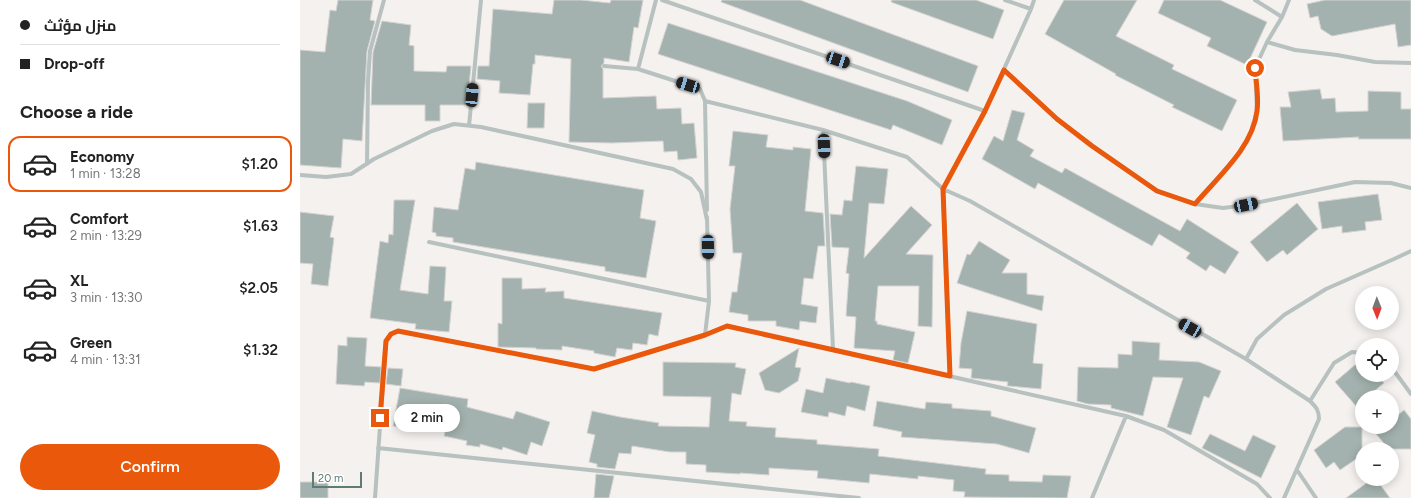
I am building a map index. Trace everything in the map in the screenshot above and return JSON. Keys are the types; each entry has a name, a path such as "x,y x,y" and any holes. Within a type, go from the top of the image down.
{"street":[{"path":"367,164 368,81 370,51 384,0"},
{"path":"469,126 481,0"},
{"path":"638,69 656,0"},
{"path":"662,0 985,111"},
{"path":"1005,0 1032,9"},
{"path":"950,376 943,189 985,111 1032,9 1034,0"},
{"path":"1255,0 1282,17"},
{"path":"1195,204 1241,151 1250,135 1257,111 1255,68 1267,42 1282,17 1289,0"},
{"path":"1267,42 1295,50 1337,55 1375,62 1411,63"},
{"path":"604,66 638,69 700,89 705,101 709,301 705,335"},
{"path":"1004,70 1057,119 1092,146 1157,191 1195,204 1223,208 1246,205 1355,182 1391,183 1411,188"},
{"path":"705,101 824,130 907,157 943,189 970,201 1246,359 1310,401 1317,408 1319,419 1284,498"},
{"path":"300,175 326,177 350,174 432,131 454,124 480,127 673,169 691,179 701,192 708,220"},
{"path":"824,130 833,349"},
{"path":"429,242 709,301"},
{"path":"1246,359 1256,340 1284,315 1326,289 1411,250"},
{"path":"375,498 386,341 391,334 398,331 594,369 705,335 727,326 1126,416 1164,430 1257,484 1270,498"},
{"path":"1310,401 1334,363 1352,352 1355,352"},
{"path":"1399,378 1411,394"},
{"path":"1092,498 1126,416"},
{"path":"378,448 859,498"},
{"path":"1297,470 1316,498"}],"building":[{"path":"338,0 373,0 370,20 375,21 367,51 362,141 343,139 341,168 300,165 300,50 325,52 330,10 336,11"},
{"path":"554,0 581,0 610,3 611,0 643,0 638,28 634,27 629,62 604,58 604,63 601,66 603,69 603,98 656,96 657,109 681,108 682,124 694,123 697,158 678,160 677,151 664,152 663,141 612,143 569,142 571,59 535,55 530,95 499,93 500,81 477,79 478,66 489,66 493,9 552,14"},
{"path":"722,0 800,0 978,66 968,92 721,2"},
{"path":"892,0 976,0 1004,10 993,39 891,2"},
{"path":"1064,0 1137,0 1116,36 1174,65 1172,69 1237,100 1222,131 1172,107 1174,105 1115,75 1116,74 1045,34"},
{"path":"1164,0 1220,0 1267,22 1247,65 1207,46 1211,38 1158,13"},
{"path":"1325,0 1411,0 1411,45 1398,47 1395,24 1332,36 1321,29 1318,16 1310,18 1307,4"},
{"path":"382,21 411,25 409,45 414,46 414,71 446,72 447,66 471,66 467,105 440,105 440,121 425,121 425,105 371,105 373,52"},
{"path":"668,23 907,101 952,120 942,145 893,125 891,130 658,54"},
{"path":"1320,89 1322,99 1335,98 1336,112 1368,111 1368,91 1401,92 1401,109 1411,109 1411,139 1358,139 1359,137 1283,141 1280,107 1291,107 1288,92"},
{"path":"528,103 545,103 544,128 527,128"},
{"path":"1012,110 1025,113 1017,140 1034,150 1030,156 1062,173 1065,168 1180,231 1187,219 1239,252 1225,274 1210,265 1206,271 1186,258 1190,253 1159,234 1152,246 1038,183 1035,189 982,159 994,136 1003,141"},
{"path":"733,131 768,135 766,147 793,150 793,147 811,149 805,211 823,213 825,246 818,246 813,279 804,278 801,304 818,307 816,323 800,321 799,330 776,326 776,321 748,321 748,315 729,312 732,292 737,292 742,253 733,253 730,209 735,166 729,166"},
{"path":"476,162 644,190 640,218 656,221 646,278 605,271 605,267 453,242 453,238 436,236 436,233 432,232 434,207 458,210 465,168 475,170"},
{"path":"856,166 888,169 884,204 869,203 864,258 911,206 932,225 906,254 933,255 932,327 918,326 919,286 878,286 875,321 877,321 877,324 915,332 908,363 893,360 895,351 854,348 856,317 846,316 849,274 846,273 849,248 832,247 830,214 842,215 844,200 852,201"},
{"path":"1378,194 1382,220 1365,222 1366,230 1342,233 1342,226 1322,229 1318,202"},
{"path":"394,200 415,200 400,290 428,294 430,266 446,267 444,301 452,301 449,332 415,329 416,324 370,318 380,241 388,243 389,234 393,235"},
{"path":"1297,203 1318,229 1287,255 1283,250 1267,262 1250,242"},
{"path":"300,212 334,216 330,237 334,238 328,286 311,284 313,264 300,263"},
{"path":"979,241 1010,260 1002,273 1027,273 1027,294 1044,296 1042,311 957,283 967,254 970,255"},
{"path":"502,278 522,278 522,289 546,288 545,292 564,291 564,298 662,313 658,336 649,334 647,345 633,343 632,350 617,348 615,357 594,353 594,351 562,346 562,350 498,347 498,323 502,324"},
{"path":"967,311 1037,324 1033,363 1043,364 1041,389 1007,386 1008,382 971,378 972,369 959,368 961,343"},
{"path":"347,337 367,338 365,366 381,367 380,383 365,382 364,386 336,384 338,345 347,346"},
{"path":"1132,341 1160,343 1159,360 1199,362 1221,371 1209,398 1204,396 1191,435 1167,427 1183,378 1153,377 1143,416 1111,408 1111,405 1088,404 1077,401 1078,367 1118,368 1118,354 1132,355"},
{"path":"799,348 795,367 801,368 798,381 779,393 765,390 759,373"},
{"path":"663,362 736,363 735,367 746,369 741,395 732,393 729,421 747,422 746,426 776,428 775,437 817,440 817,444 879,449 878,456 986,469 985,474 1009,475 1009,481 1042,482 1043,475 1071,476 1067,498 964,497 965,492 953,491 954,480 918,476 918,479 870,474 869,483 817,478 818,471 769,468 769,475 706,472 706,465 686,464 686,452 670,452 632,446 631,454 619,453 615,469 597,467 597,464 589,462 595,435 587,433 592,411 659,423 658,426 709,427 711,397 663,396"},
{"path":"1355,365 1355,382 1384,383 1376,390 1355,390 1355,405 1335,382"},
{"path":"388,368 403,369 401,386 386,384"},
{"path":"826,378 870,386 865,411 847,406 845,416 829,412 828,417 801,412 806,389 823,393"},
{"path":"400,388 468,399 467,407 513,419 516,411 550,422 542,446 531,442 527,455 503,447 502,450 480,444 480,447 466,445 467,441 444,436 448,420 423,415 420,431 393,426"},
{"path":"877,401 925,409 926,402 952,404 952,408 991,411 991,416 1036,428 1029,453 997,444 901,437 902,432 873,426"},
{"path":"1404,410 1411,419 1411,449 1399,449 1399,442 1383,442 1376,434 1399,434 1399,414"},
{"path":"1345,427 1355,427 1355,434 1362,434 1362,442 1355,442 1355,460 1340,470 1334,462 1326,468 1314,450"},
{"path":"1210,434 1245,451 1253,435 1276,446 1261,478 1202,448"},
{"path":"596,474 614,476 609,498 594,498"},
{"path":"300,482 328,482 328,498 300,498"},
{"path":"1362,486 1381,486 1390,498 1346,498"}],"route":[{"path":"380,418 386,341 391,334 398,331 594,369 705,335 727,326 950,376 943,189 985,111 1004,70 1057,119 1092,146 1157,191 1195,204 1241,151 1250,135 1257,111 1255,68"}]}
